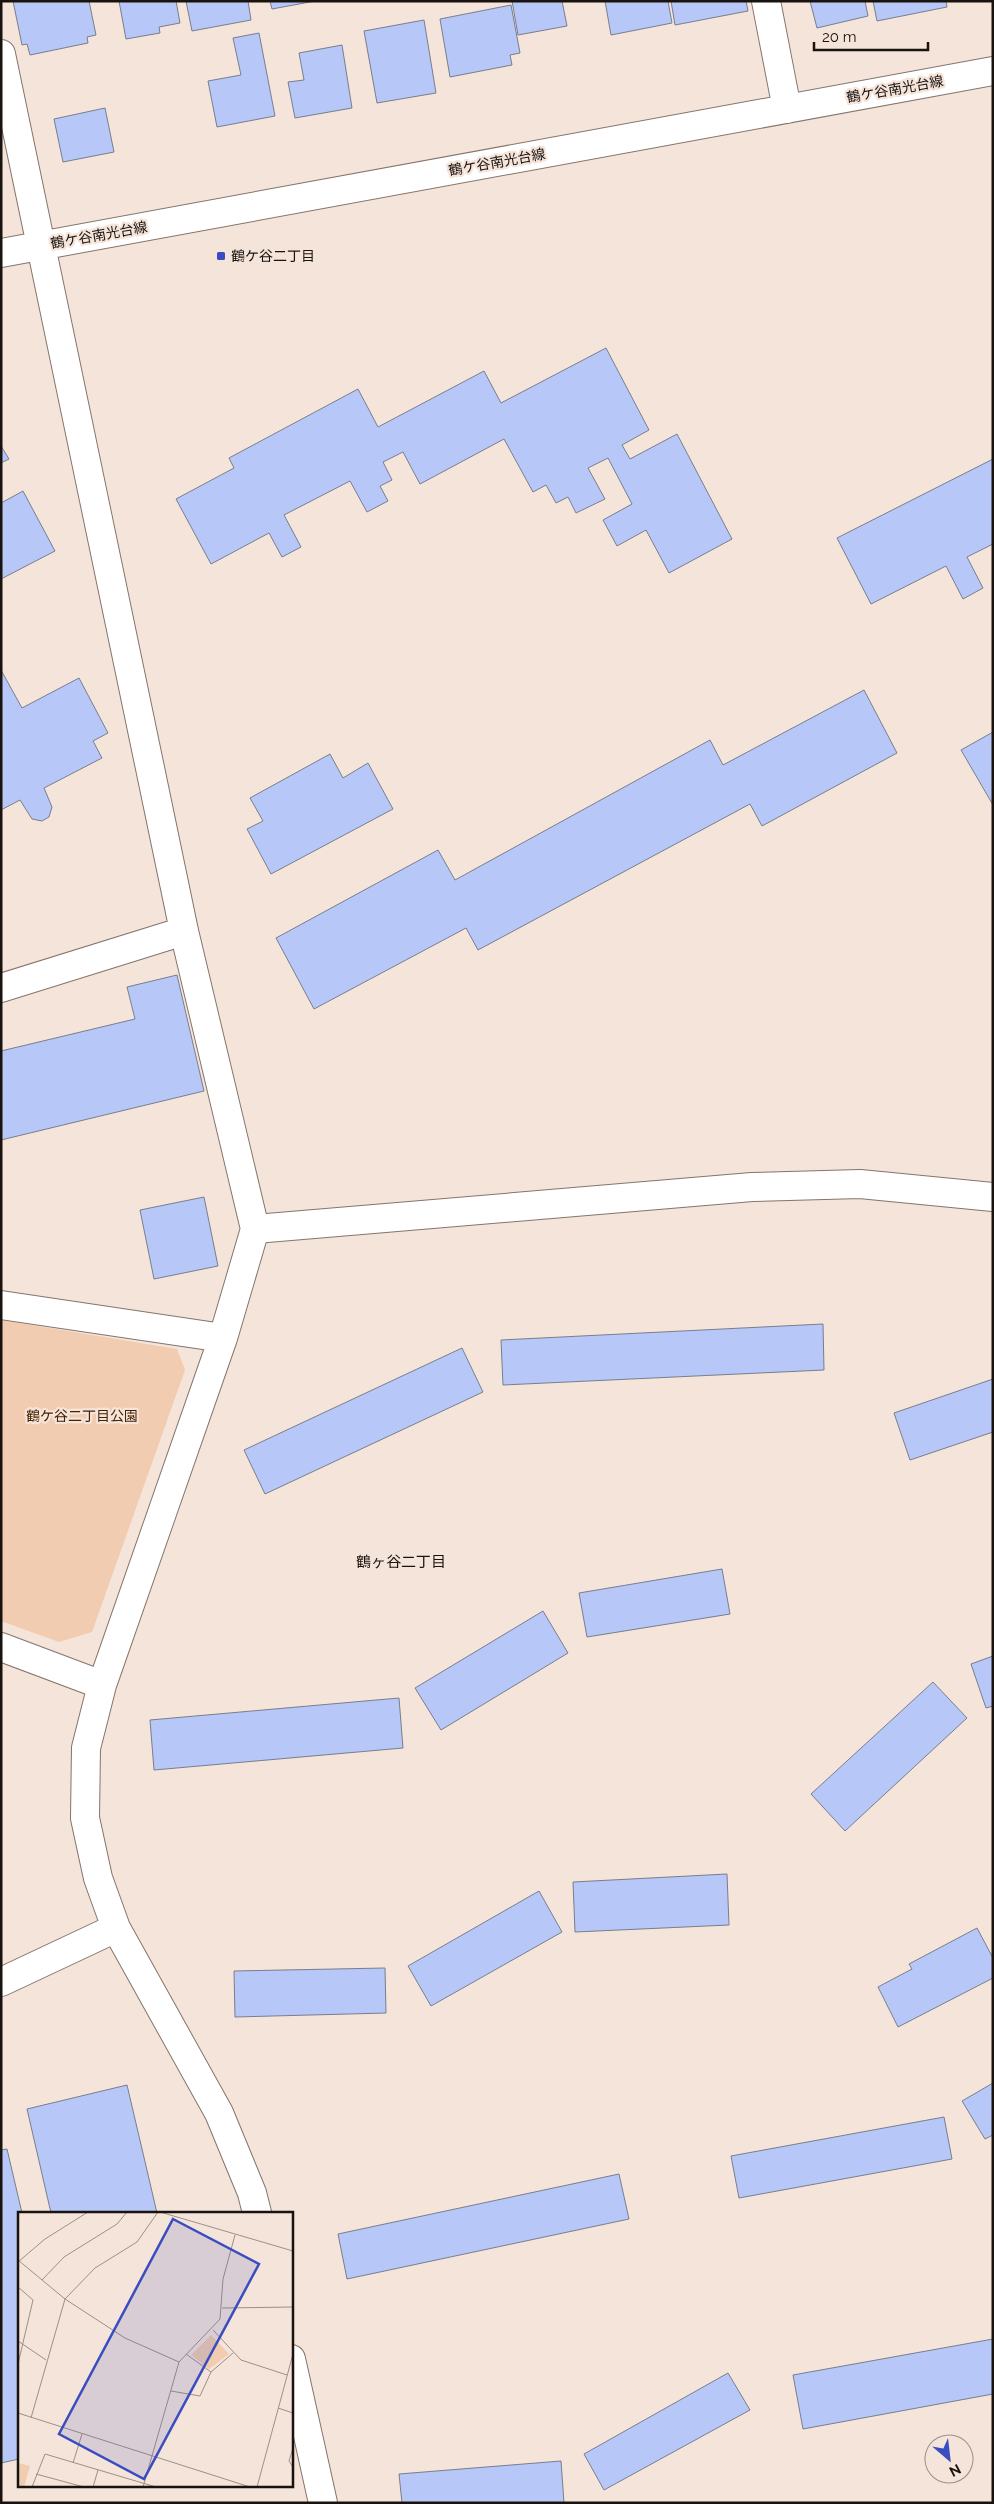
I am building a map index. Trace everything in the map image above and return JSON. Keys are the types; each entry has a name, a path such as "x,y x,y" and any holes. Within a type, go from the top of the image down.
{"street":[{"path":"766,1 787,109"},
{"path":"1,54 184,931 255,1229 223,1338 102,1685 86,1748 85,1818 98,1878 116,1928 219,2113 252,2193 257,2212"},
{"name":"鶴ケ谷南光台線","path":"1,253 993,71"},
{"path":"1,988 184,931"},
{"path":"255,1229 752,1187 860,1184 993,1198"},
{"path":"1,1305 223,1338"},
{"path":"1,1647 102,1685"},
{"path":"1,1982 116,1928"},
{"path":"292,2364 323,2503"}],"green space":[{"name":"鶴ケ谷二丁目公園","path":"1,1320 177,1349 185,1370 92,1632 59,1642 1,1621"}],"building":[{"path":"13,1 89,1 96,35 87,37 88,43 30,55 27,44 22,45"},
{"path":"119,1 176,1 180,23 159,27 160,33 126,39"},
{"path":"186,1 248,1 251,20 192,31"},
{"path":"270,1 315,1 272,9"},
{"path":"512,1 562,1 567,26 518,35"},
{"path":"605,1 668,1 672,23 611,35"},
{"path":"671,1 746,1 748,11 675,25"},
{"path":"810,1 865,1 868,16 817,28"},
{"path":"873,1 946,1 947,7 877,21"},
{"path":"511,5 520,53 510,55 512,65 450,77 440,19"},
{"path":"424,20 436,93 377,103 364,31"},
{"path":"259,33 275,116 217,127 208,81 241,75 233,38"},
{"path":"342,45 352,108 295,118 288,82 304,80 299,53"},
{"path":"105,108 114,152 63,162 54,119"},
{"path":"606,348 649,430 622,445 630,459 677,434 732,539 669,573 646,530 617,546 603,520 632,504 608,458 588,468 605,499 576,513 568,497 556,503 546,485 533,492 504,439 420,484 403,452 383,462 392,480 380,486 388,501 367,512 350,481 284,515 301,547 282,557 269,533 211,564 176,499 234,468 229,458 358,389 378,427 484,371 501,403"},
{"path":"1,446 9,459 1,463"},
{"path":"993,459 993,544 967,557 983,588 963,599 946,566 871,604 837,538"},
{"path":"23,491 55,551 1,579 1,503"},
{"path":"1,670 22,708 79,678 108,733 93,741 102,758 44,788 52,807 49,817 42,821 32,819 20,800 1,810"},
{"path":"864,690 897,753 762,826 750,804 478,950 466,928 314,1009 276,938 438,850 455,880 710,740 723,765"},
{"path":"993,732 993,805 961,750"},
{"path":"330,754 343,778 368,763 393,809 271,874 247,829 263,821 250,798"},
{"path":"177,975 204,1091 1,1140 1,1051 135,1019 127,987"},
{"path":"204,1197 218,1266 154,1279 140,1210"},
{"path":"823,1324 824,1370 503,1385 501,1340"},
{"path":"462,1348 483,1392 265,1494 244,1450"},
{"path":"993,1379 993,1432 910,1460 894,1413"},
{"path":"722,1569 730,1614 587,1637 579,1593"},
{"path":"543,1611 568,1653 441,1730 415,1688"},
{"path":"993,1656 993,1706 986,1708 971,1664"},
{"path":"933,1682 967,1718 845,1831 811,1794"},
{"path":"399,1698 403,1748 154,1770 150,1720"},
{"path":"727,1874 729,1925 575,1932 573,1882"},
{"path":"539,1891 562,1932 431,2006 408,1966"},
{"path":"977,1928 993,1958 993,1978 898,2027 878,1987 912,1969 909,1964"},
{"path":"385,1968 386,2013 235,2017 234,1971"},
{"path":"993,2083 993,2135 985,2139 962,2101"},
{"path":"127,2085 157,2212 51,2212 27,2109"},
{"path":"944,2117 952,2159 739,2198 731,2156"},
{"path":"7,2149 22,2212 18,2212 18,2459 1,2463 1,2150"},
{"path":"619,2174 629,2219 347,2279 338,2234"},
{"path":"993,2339 993,2394 803,2429 793,2375"},
{"path":"728,2373 750,2410 604,2490 584,2454"},
{"path":"561,2461 564,2503 402,2503 399,2474"}],"place":[{"name":"鶴ケ谷二丁目","path":"221,256"}],"district":[{"name":"鶴ヶ谷二丁目","path":"401,1562"}]}
